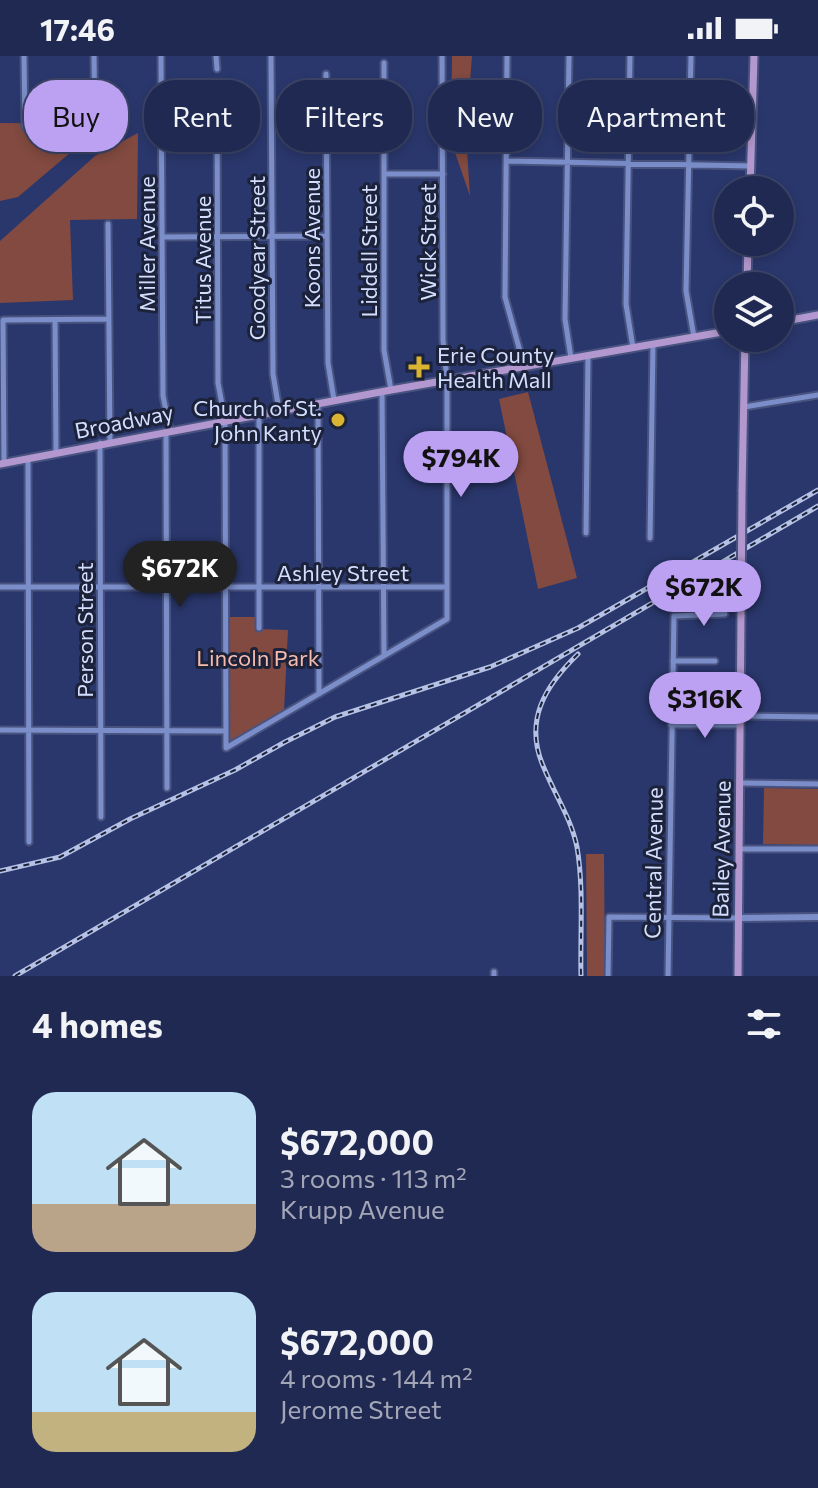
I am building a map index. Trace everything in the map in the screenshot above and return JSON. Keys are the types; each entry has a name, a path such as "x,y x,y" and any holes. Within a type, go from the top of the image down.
{"main road":[{"path":"751,176 754,56"},
{"path":"794,319 818,315"},
{"name":"Broadway","path":"2,464 279,410 714,334"},
{"name":"Bailey Avenue","path":"738,976 745,352"}],"street":[{"path":"24,56 24,80"},
{"path":"94,56 94,80"},
{"name":"Miller Avenue","path":"161,56 163,396 168,431 167,788"},
{"path":"216,56 217,69"},
{"name":"Goodyear Street","path":"271,56 273,374 279,410"},
{"name":"Wick Street","path":"384,655 447,619 442,56"},
{"path":"507,56 505,297 525,367"},
{"path":"569,56 565,319 571,359"},
{"path":"630,56 626,304 633,349"},
{"path":"691,56 686,291 694,338"},
{"name":"Liddell Street","path":"384,63 384,350 391,390"},
{"name":"Koons Avenue","path":"326,74 328,363 334,400"},
{"name":"Titus Avenue","path":"217,152 218,383 225,420 226,748 319,694"},
{"path":"507,161 751,166"},
{"path":"384,174 443,174"},
{"path":"108,224 110,441"},
{"path":"162,237 327,236"},
{"path":"2,464 3,320 109,319"},
{"path":"55,320 56,452"},
{"path":"650,538 653,345"},
{"path":"586,533 588,356"},
{"path":"319,694 384,655 382,392"},
{"path":"743,408 818,395"},
{"path":"318,403 319,694"},
{"path":"259,414 259,628"},
{"name":"Person Street","path":"100,443 101,817"},
{"path":"28,458 29,842"},
{"name":"Ashley Street","path":"0,587 447,587"},
{"name":"Central Avenue","path":"668,976 674,616 725,614"},
{"path":"673,661 715,661"},
{"path":"671,725 818,717"},
{"path":"0,730 226,731"},
{"path":"739,783 818,784"},
{"path":"739,849 818,849"},
{"path":"608,976 609,917 818,917"}],"green space":[{"path":"452,56 472,56 470,80 452,80"},
{"path":"0,123 24,123 24,152 71,152 18,197 0,201"},
{"path":"138,133 137,219 70,220 73,300 0,303 0,241 95,156 102,152 128,152 128,138"},
{"path":"455,152 467,152 470,196"},
{"path":"528,392 577,578 538,589 499,399"},
{"name":"Lincoln Park","path":"229,617 256,617 256,629 288,630 284,711 229,743"},
{"path":"764,788 818,789 818,845 763,844"},
{"path":"586,854 604,854 605,976 587,976"}],"railway":[{"path":"0,871 60,857 335,717 490,667 578,628 818,490"},
{"path":"15,976 818,506"},
{"path":"578,654 547,692 537,720 536,735 544,768 567,816 577,847 581,895 581,976"}],"place":[{"name":"Erie County Health Mall","path":"419,367"},
{"name":"Church of St. John Kanty","path":"338,420"}]}
